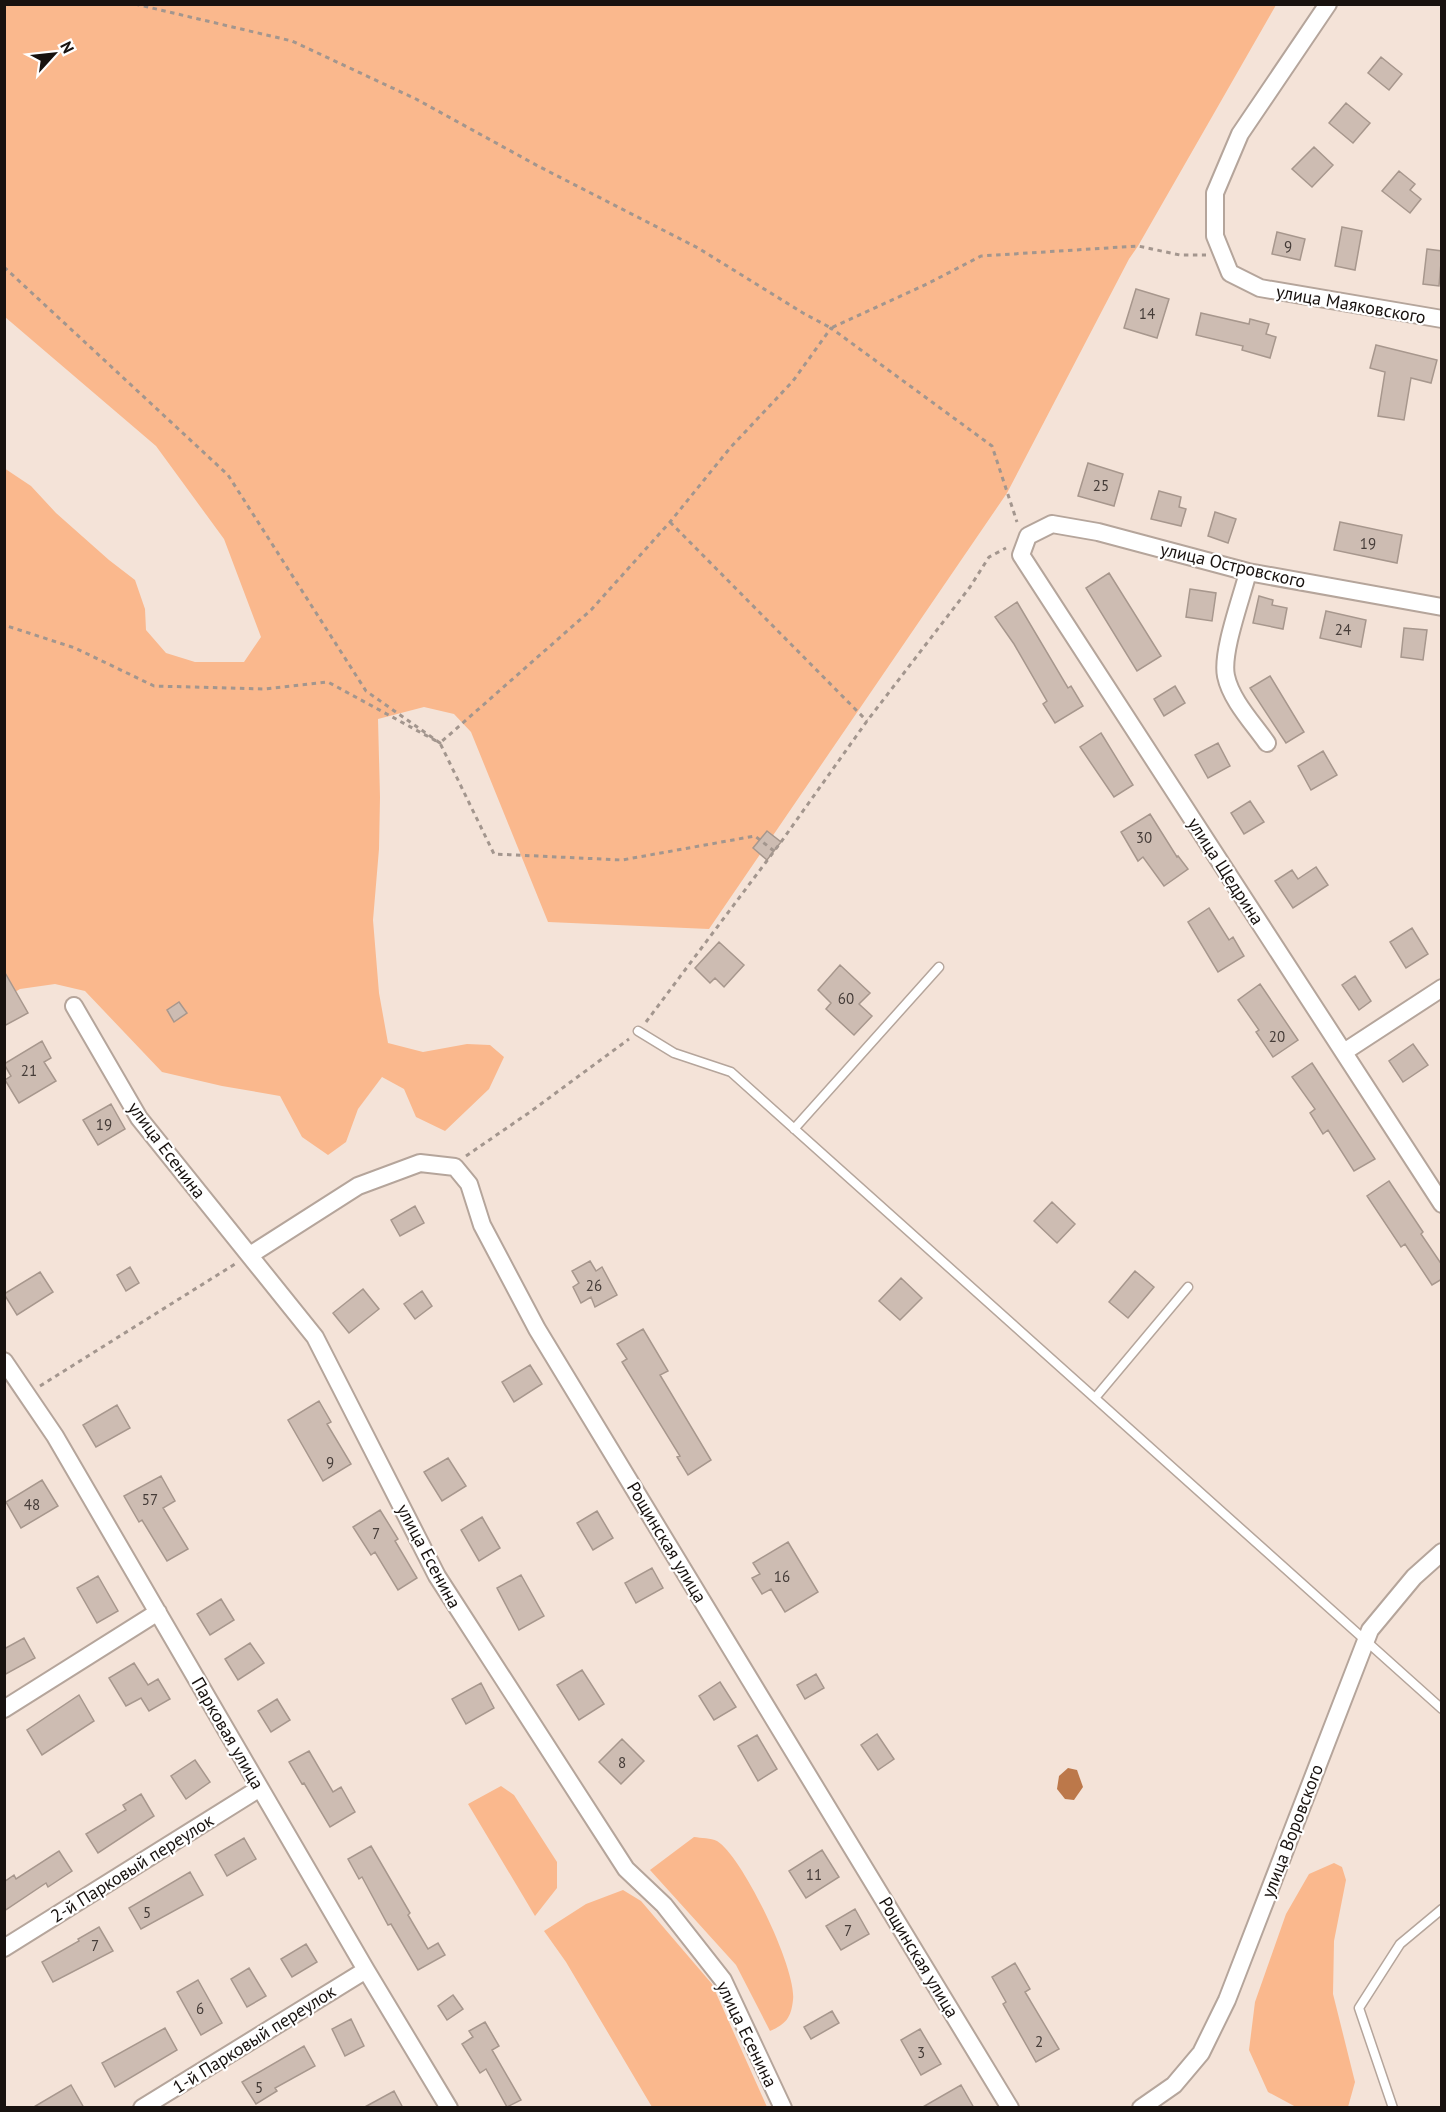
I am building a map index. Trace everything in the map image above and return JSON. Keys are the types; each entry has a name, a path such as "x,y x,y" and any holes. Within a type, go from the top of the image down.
{"street":[{"path":"1222,255 1215,236 1215,193 1240,134 1328,4"},
{"name":"улица Маяковского","path":"1222,255 1230,273 1260,288 1442,319"},
{"name":"улица Островского","path":"1028,536 1052,524 1098,532 1248,572 1442,607"},
{"name":"улица Щедрина","path":"1028,536 1021,555 1442,1204"},
{"path":"1248,572 1226,655 1226,676 1234,696 1267,743"},
{"path":"1344,1052 1442,988"},
{"name":"улица Есенина","path":"74,1006 139,1118 315,1336 437,1576 626,1869 664,1905 723,1980 783,2108"},
{"path":"250,1255 358,1186 420,1163 455,1167"},
{"name":"Рощинская улица","path":"455,1167 469,1184 482,1226 537,1329 1010,2108"},
{"name":"Парковая улица","path":"4,1361 55,1436 366,1970 450,2108"},
{"name":"улица Воровского","path":"1142,2108 1174,2085 1201,2053 1227,2000 1370,1630 1414,1577 1442,1552"},
{"path":"4,1709 158,1612"},
{"name":"2-й Парковый переулок","path":"4,1948 260,1788"},
{"name":"1-й Парковый переулок","path":"142,2108 366,1970"}],"lane":[{"path":"794,1129 939,967"},
{"path":"638,1031 674,1053 731,1072 1442,1709"},
{"path":"1095,1398 1188,1287"},
{"path":"1393,2108 1359,2008 1400,1944 1442,1909"}],"path":[{"path":"135,4 292,41 416,99 698,248 831,328 992,446 1021,534 1028,536"},
{"path":"440,743 591,610 670,522 730,448 793,381 831,328 927,284 981,256 1138,246 1180,255 1222,255"},
{"path":"4,267 228,475 366,691 440,743 494,855 622,860 755,836 774,851"},
{"path":"670,522 867,721"},
{"path":"455,1167 470,1153 530,1112 638,1031 774,851 989,557 1028,536"},
{"path":"4,625 75,648 154,686 264,689 328,682 440,743"},
{"path":"27,1394 250,1255"}],"shaded area":[{"path":"5,5 1276,5 1129,259 1007,493 709,929 548,922 471,732 454,714 424,707 378,719 379,849 373,920 379,993 388,1043 423,1052 467,1044 490,1045 504,1057 489,1089 445,1131 416,1117 404,1089 382,1077 358,1109 346,1142 328,1155 302,1137 280,1096 162,1072 85,991 55,984 20,989 5,998 4,468 31,486 56,513 135,580 145,609 146,630 166,653 195,662 244,662 261,637 224,539 156,446 5,317"},
{"path":"1068,1768 1077,1770 1083,1787 1074,1800 1065,1799 1057,1789 1059,1776"},
{"path":"501,1786 514,1795 557,1862 557,1888 535,1916 468,1804"},
{"path":"694,1837 717,1841 728,1851 754,1890 778,1941 792,1985 793,2000 787,2020 770,2031 736,1965 650,1870"},
{"path":"1334,1863 1342,1867 1346,1880 1334,1941 1333,1994 1355,2082 1348,2107 1296,2107 1268,2092 1249,2050 1255,2002 1286,1914 1309,1874"},
{"path":"623,1890 641,1901 712,1984 767,2107 652,2107 566,1962 544,1931 586,1904"}],"building":[{"path":"1381,57 1402,74 1389,90 1368,73"},
{"path":"1346,103 1370,123 1353,143 1329,123"},
{"path":"1314,147 1333,165 1312,187 1292,169"},
{"path":"1399,171 1415,184 1410,190 1421,199 1410,213 1382,191"},
{"path":"1342,227 1362,231 1355,270 1335,266"},
{"path":"1277,232 1305,239 1300,260 1272,254"},
{"path":"1427,249 1442,251 1439,286 1423,284"},
{"path":"1136,289 1169,299 1157,338 1124,328"},
{"path":"1201,313 1249,324 1250,319 1269,324 1266,334 1276,337 1270,358 1242,350 1243,346 1196,335"},
{"path":"1376,345 1437,360 1431,383 1411,378 1404,420 1378,416 1385,372 1370,368"},
{"path":"1088,463 1123,474 1114,506 1078,496"},
{"path":"1159,491 1181,497 1179,507 1186,509 1181,526 1151,519"},
{"path":"1215,512 1236,519 1228,543 1208,536"},
{"path":"1340,522 1402,535 1397,563 1334,550"},
{"path":"1109,573 1161,656 1137,671 1086,588"},
{"path":"1190,589 1216,593 1212,621 1186,617"},
{"path":"1259,596 1273,600 1272,605 1287,608 1283,629 1253,623"},
{"path":"1017,602 1068,688 1071,686 1083,706 1055,723 1043,704 1047,701 1014,644 995,617"},
{"path":"1326,611 1366,620 1361,647 1320,638"},
{"path":"1404,628 1427,630 1423,660 1401,657"},
{"path":"1270,676 1304,732 1286,743 1250,688"},
{"path":"1175,686 1185,703 1164,716 1154,699"},
{"path":"1101,733 1133,785 1114,797 1080,747"},
{"path":"1218,743 1230,766 1208,778 1195,755"},
{"path":"1323,751 1337,775 1311,790 1298,766"},
{"path":"1250,801 1264,822 1244,834 1231,813"},
{"path":"1150,814 1177,857 1188,869 1164,886 1143,857 1138,861 1121,832"},
{"path":"767,831 781,842 767,860 753,848"},
{"path":"1316,867 1328,885 1293,908 1275,881 1292,870 1298,879"},
{"path":"1209,908 1229,940 1233,937 1244,956 1218,972 1188,922"},
{"path":"1412,928 1428,954 1406,968 1390,942"},
{"path":"719,942 744,965 724,987 715,978 710,983 695,968"},
{"path":"840,965 870,993 859,1004 872,1016 854,1035 826,1009 831,1003 818,990"},
{"path":"4,971 28,1013 4,1026"},
{"path":"1355,976 1371,1001 1359,1010 1342,985"},
{"path":"1260,984 1298,1040 1273,1057 1256,1032 1259,1030 1238,1000"},
{"path":"179,1002 187,1013 174,1022 167,1010"},
{"path":"42,1041 51,1058 44,1062 56,1081 19,1103 5,1080 11,1076 4,1064"},
{"path":"1413,1044 1428,1065 1403,1082 1389,1061"},
{"path":"1312,1063 1375,1159 1354,1171 1328,1130 1323,1134 1310,1113 1315,1109 1292,1077"},
{"path":"111,1104 125,1129 98,1145 83,1120"},
{"path":"1389,1181 1442,1265 1442,1279 1432,1285 1405,1244 1401,1247 1367,1196"},
{"path":"1052,1202 1075,1224 1057,1243 1034,1221"},
{"path":"415,1206 424,1223 400,1236 391,1220"},
{"path":"590,1261 596,1271 602,1267 617,1295 595,1307 591,1297 581,1303 573,1287 579,1283 572,1271"},
{"path":"130,1267 139,1283 126,1291 117,1275"},
{"path":"1135,1271 1154,1287 1128,1318 1109,1302"},
{"path":"40,1272 53,1292 17,1315 4,1294"},
{"path":"901,1278 922,1298 900,1320 879,1301"},
{"path":"363,1289 379,1309 349,1333 333,1313"},
{"path":"422,1291 432,1306 415,1319 404,1304"},
{"path":"643,1329 668,1371 660,1375 711,1460 688,1475 677,1457 680,1456 622,1362 627,1359 617,1344"},
{"path":"530,1365 542,1384 514,1402 502,1382"},
{"path":"319,1401 331,1422 327,1424 351,1464 323,1481 288,1420"},
{"path":"117,1405 130,1428 96,1447 83,1425"},
{"path":"448,1458 466,1486 442,1501 424,1472"},
{"path":"161,1476 175,1501 163,1508 188,1549 167,1561 142,1520 139,1522 124,1496"},
{"path":"42,1480 58,1506 21,1528 6,1502"},
{"path":"380,1510 398,1539 395,1541 417,1578 398,1590 375,1552 371,1555 353,1527"},
{"path":"597,1511 613,1538 593,1550 577,1523"},
{"path":"482,1517 500,1548 479,1561 461,1530"},
{"path":"788,1542 818,1592 785,1612 771,1589 762,1594 752,1578 760,1574 753,1563"},
{"path":"652,1568 663,1588 636,1603 625,1583"},
{"path":"521,1575 544,1616 519,1630 497,1588"},
{"path":"98,1576 118,1611 97,1623 77,1588"},
{"path":"221,1599 234,1620 210,1635 197,1614"},
{"path":"24,1638 35,1658 4,1675 4,1649"},
{"path":"250,1643 264,1663 238,1680 225,1659"},
{"path":"134,1663 148,1685 158,1679 170,1699 149,1711 141,1698 126,1706 109,1678"},
{"path":"582,1670 604,1704 579,1720 557,1685"},
{"path":"816,1674 824,1688 805,1699 797,1685"},
{"path":"720,1682 736,1707 714,1720 699,1696"},
{"path":"481,1683 494,1708 466,1724 452,1699"},
{"path":"79,1695 94,1721 42,1755 27,1730"},
{"path":"277,1699 290,1720 271,1732 258,1711"},
{"path":"877,1734 894,1759 878,1770 861,1745"},
{"path":"757,1735 777,1769 758,1781 738,1746"},
{"path":"622,1739 644,1761 621,1784 599,1762"},
{"path":"309,1751 333,1792 341,1787 355,1812 330,1827 289,1762"},
{"path":"195,1760 210,1782 186,1799 171,1776"},
{"path":"141,1794 154,1816 98,1853 86,1834 126,1810 123,1805"},
{"path":"244,1838 256,1859 227,1876 215,1855"},
{"path":"371,1846 428,1949 438,1943 445,1955 418,1970 391,1924 388,1925 362,1877 359,1879 348,1859"},
{"path":"822,1850 839,1877 806,1898 789,1871"},
{"path":"59,1851 72,1871 48,1887 46,1883 4,1911 4,1882 14,1875 16,1879"},
{"path":"190,1872 203,1895 141,1929 129,1908"},
{"path":"855,1909 869,1934 841,1950 826,1926"},
{"path":"99,1927 113,1951 53,1982 42,1962"},
{"path":"306,1944 317,1962 292,1977 281,1959"},
{"path":"1015,1963 1030,1989 1025,1992 1059,2049 1036,2062 1003,2004 1006,2002 992,1977"},
{"path":"249,1968 266,1996 247,2007 231,1979"},
{"path":"198,1980 222,2023 201,2035 177,1992"},
{"path":"453,1995 463,2009 447,2020 438,2006"},
{"path":"832,2011 839,2023 811,2039 804,2027"},
{"path":"351,2019 364,2046 345,2056 332,2029"},
{"path":"485,2022 499,2046 492,2050 521,2100 507,2107 486,2069 480,2073 462,2044 473,2037 469,2031"},
{"path":"165,2028 177,2050 115,2087 102,2063"},
{"path":"920,2029 941,2064 921,2075 901,2040"},
{"path":"304,2046 315,2066 275,2088 277,2091 256,2104 242,2082"},
{"path":"71,2085 84,2108 32,2108"},
{"path":"961,2085 974,2108 921,2108"},
{"path":"394,2091 403,2108 363,2108"}]}
